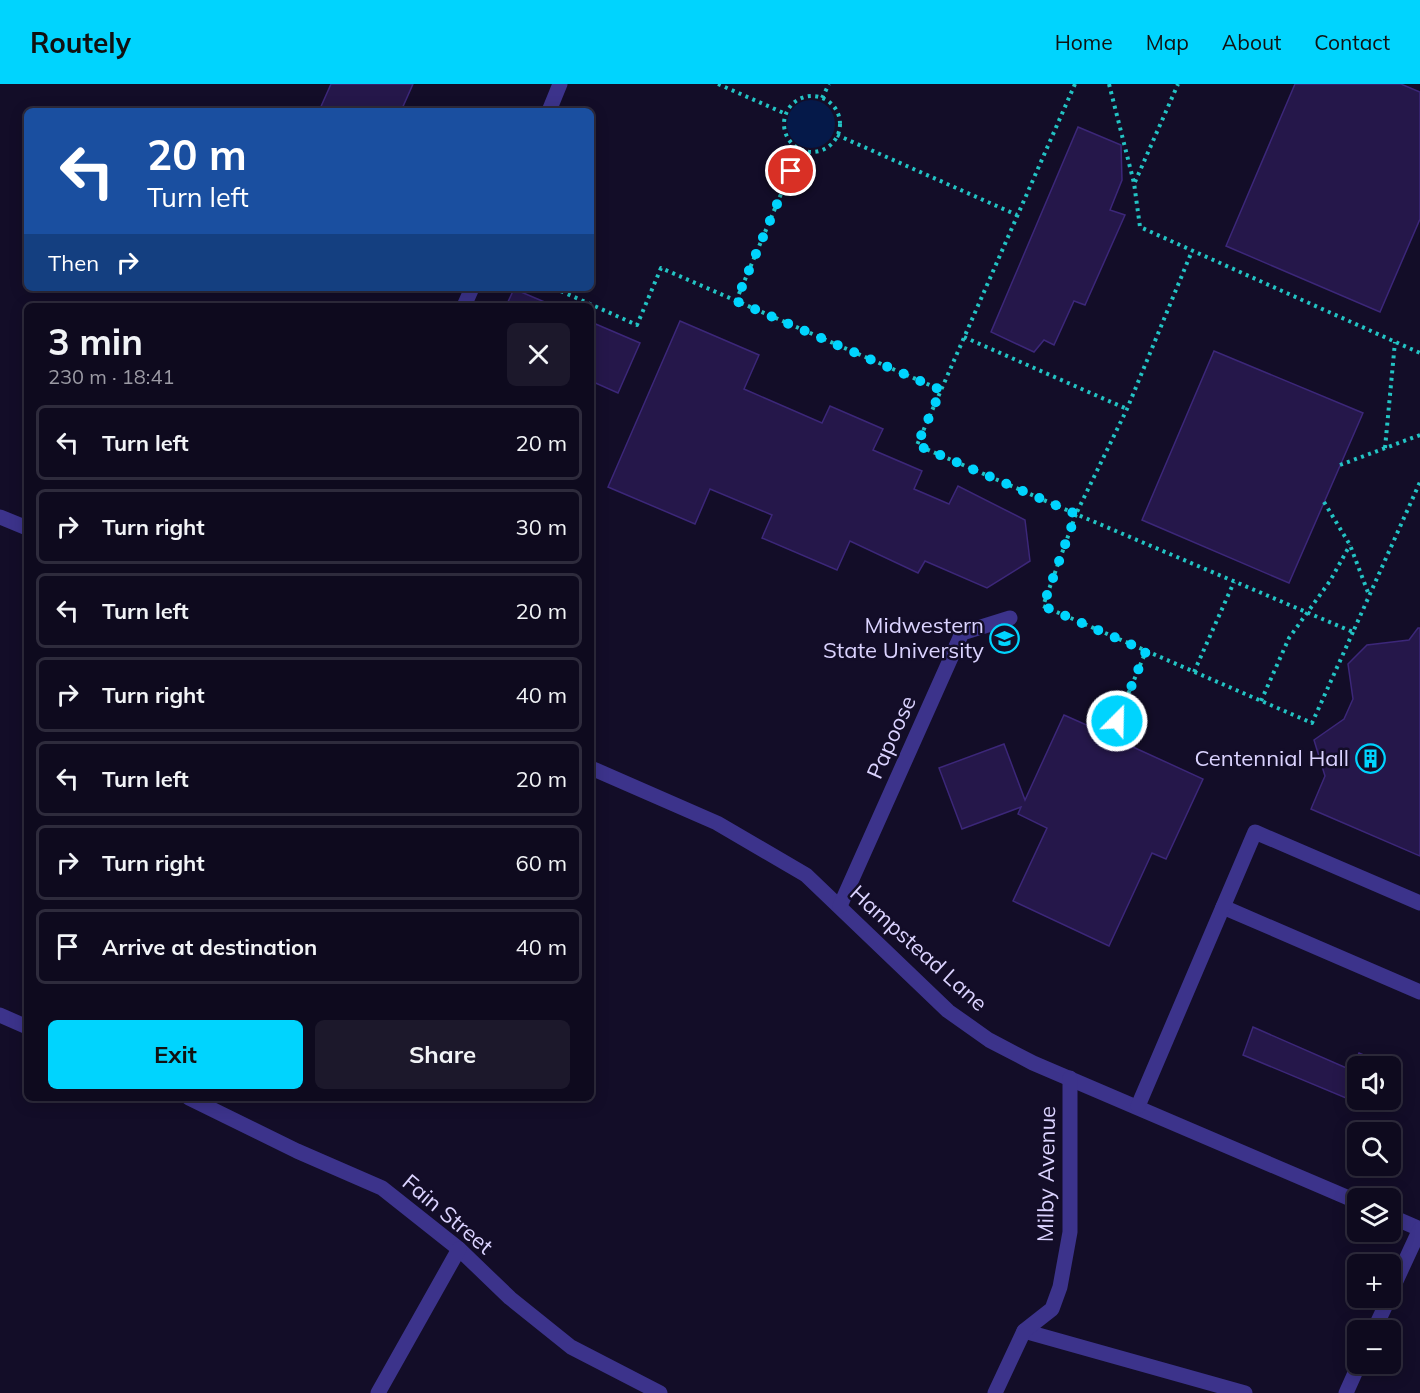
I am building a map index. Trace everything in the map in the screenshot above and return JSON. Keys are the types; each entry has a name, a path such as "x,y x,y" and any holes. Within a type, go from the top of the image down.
{"street":[{"path":"550,108 560,84"},
{"path":"0,517 24,527"},
{"name":"Papoose","path":"840,906 962,633 1010,618"},
{"name":"Hampstead Lane","path":"594,769 717,823 806,875 948,1011 989,1040 1033,1064 1138,1106 1347,1197"},
{"path":"1138,1106 1255,832 1420,903"},
{"path":"1223,907 1420,992"},
{"path":"0,1015 24,1026"},
{"name":"Milby Avenue","path":"995,1393 1024,1331 1052,1309 1060,1287 1070,1232 1070,1078"},
{"name":"Fain Street","path":"195,1101 297,1151 382,1188 459,1250 510,1298 571,1347 660,1393"},
{"path":"1401,1221 1420,1229 1401,1271"},
{"path":"378,1393 459,1250"},
{"path":"1024,1331 1245,1393"},
{"path":"1346,1393 1355,1374"}],"path":[{"path":"718,84 786,114"},
{"path":"822,98 829,84"},
{"path":"1075,84 917,445 1353,632"},
{"path":"1109,84 1134,183 1140,227 1420,353"},
{"path":"1134,183 1178,84"},
{"path":"803,98 822,98 830,103 838,118 837,135 826,148 809,152 800,149 786,136 784,127 786,114 795,102 803,98"},
{"path":"837,135 1017,215"},
{"path":"736,301 800,149"},
{"path":"1192,251 1127,409 1076,514 1043,606 1312,723 1420,482"},
{"path":"594,306 637,325 661,268 941,390"},
{"path":"561,291 588,303"},
{"path":"964,338 1127,409"},
{"path":"1385,448 1395,342"},
{"path":"1340,465 1420,435"},
{"path":"1324,502 1350,545 1369,596"},
{"path":"1261,701 1289,638 1330,581 1350,545"},
{"path":"1194,672 1234,582"},
{"path":"1117,721 1146,651"}],"water":[{"path":"806,100 816,100 828,107 835,119 835,129 828,141 816,148 806,148 791,137 787,129 787,119 798,104"}],"building":[{"path":"331,84 413,84 402,108 320,108"},
{"path":"1295,84 1401,84 1420,92 1420,219 1380,312 1226,246"},
{"path":"1078,127 1121,145 1122,180 1110,210 1125,215 1085,305 1074,301 1054,345 1044,340 1034,352 991,332"},
{"path":"513,291 519,291 547,303 507,303"},
{"path":"680,321 759,355 744,389 822,423 830,406 883,429 873,450 922,471 914,489 949,504 958,486 1025,520 1030,561 987,588 925,561 918,573 850,541 837,570 762,538 772,515 710,489 695,524 608,487"},
{"path":"594,323 640,343 618,393 594,382"},
{"path":"1214,351 1363,413 1289,583 1142,520"},
{"name":"Centennial Hall","path":"1420,628 1420,856 1311,809 1325,776 1314,740 1344,719 1353,699 1348,664 1367,645 1409,640"},
{"path":"1064,715 1100,731 1106,716 1129,726 1122,742 1203,779 1166,859 1152,853 1109,946 1013,901 1047,828 1018,814 1021,807 962,829 939,768 1004,744 1025,800"},
{"path":"1253,1027 1347,1068 1347,1098 1243,1055"}],"place":[{"name":"Midwestern State University","path":"1005,638"},
{"name":"Centennial Hall","path":"1370,758"}],"route":[{"path":"791,171 736,301 941,390 917,445 1076,514 1043,606 1146,651 1117,721"}]}
